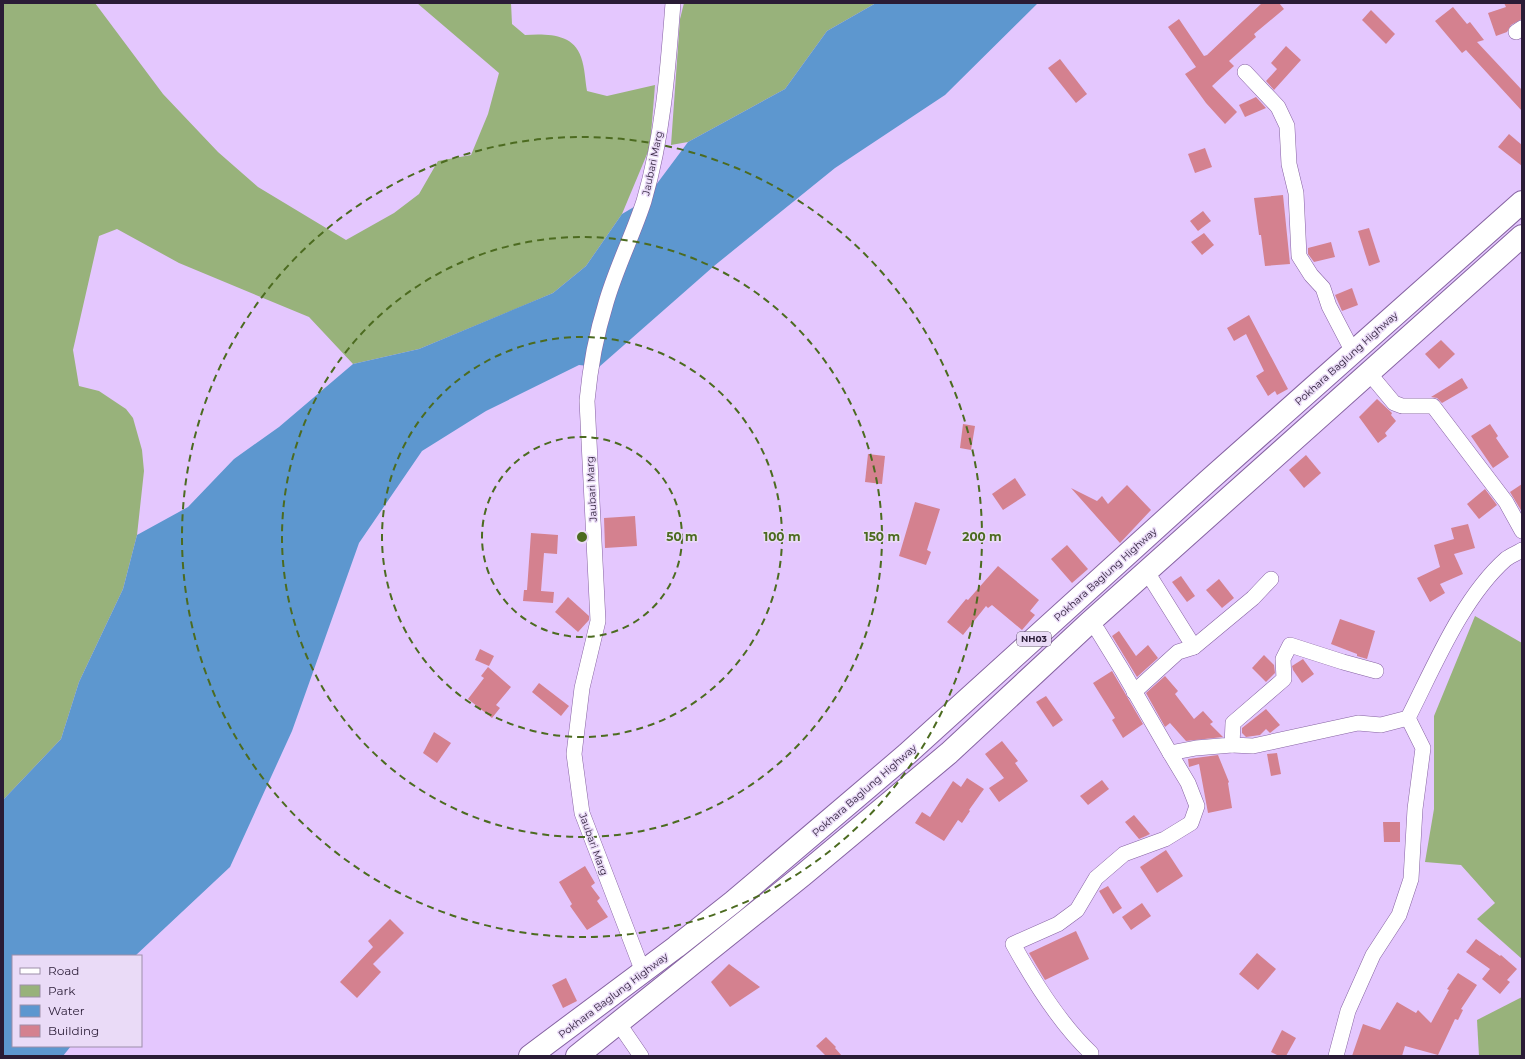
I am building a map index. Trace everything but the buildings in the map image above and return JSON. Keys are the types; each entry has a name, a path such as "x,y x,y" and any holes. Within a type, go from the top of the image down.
{"highway":[{"name":"Pokhara Baglung Highway","path":"530,1056 643,972 733,902 907,754 1353,352 1522,202"},
{"path":"577,1056 619,1024 809,870 949,753 1090,622 1522,236"}],"street":[{"name":"Jaubari Marg","path":"643,972 582,812 574,754 582,688 598,621 587,401 590,366 606,303 644,200 655,155 665,99 673,3"},
{"path":"1245,72 1278,107 1287,126 1289,164 1296,193 1299,256 1311,275 1323,288 1329,306 1353,352"},
{"path":"1369,373 1394,403 1402,406 1433,406 1506,502 1522,531"},
{"path":"1170,753 1196,748 1253,746 1358,723 1381,725 1408,718 1450,636 1469,603 1507,559 1522,550"},
{"path":"1146,572 1194,646"},
{"path":"1134,692 1178,652 1194,646 1253,598 1271,579"},
{"path":"1090,622 1098,631 1188,783 1197,806 1191,824 1165,838 1124,854 1096,878 1077,910 1058,924 1013,944 1033,980 1080,1043 1091,1053 1091,1056"},
{"path":"1232,746 1232,724 1284,679 1283,659 1290,645 1376,671"},
{"path":"1336,1056 1348,1011 1373,955 1399,915 1411,879 1415,809 1423,748 1408,718"},
{"path":"619,1024 641,1056"}],"green space":[{"path":"3,3 95,3 163,94 218,152 258,187 346,240 394,213 419,194 438,161 471,155 488,114 499,73 417,3 511,3 512,24 525,35 550,35 565,39 572,43 581,57 587,91 607,96 655,85 650,147 622,214 586,266 553,293 419,349 353,364 309,317 179,263 117,229 99,236 73,350 79,386 99,391 126,409 133,418 142,450 144,471 137,535 123,589 79,682 61,739 3,800"},
{"path":"684,3 876,3 827,31 785,89 688,142 671,145 680,19"},
{"path":"1475,616 1522,643 1522,959 1477,919 1495,903 1461,865 1425,862 1434,809 1434,716"},
{"path":"1522,997 1522,1056 1479,1056 1477,1020"}],"water":[{"path":"876,3 1038,3 945,95 835,168 714,266 599,367 579,365 486,411 422,451 359,543 292,731 230,867 136,955 12,955 12,1047 70,1047 63,1056 3,1056 3,800 61,739 79,682 123,589 137,535 188,507 234,459 279,427 353,364 419,349 553,293 586,266 622,214 644,201 688,142 785,89 827,31"}]}
